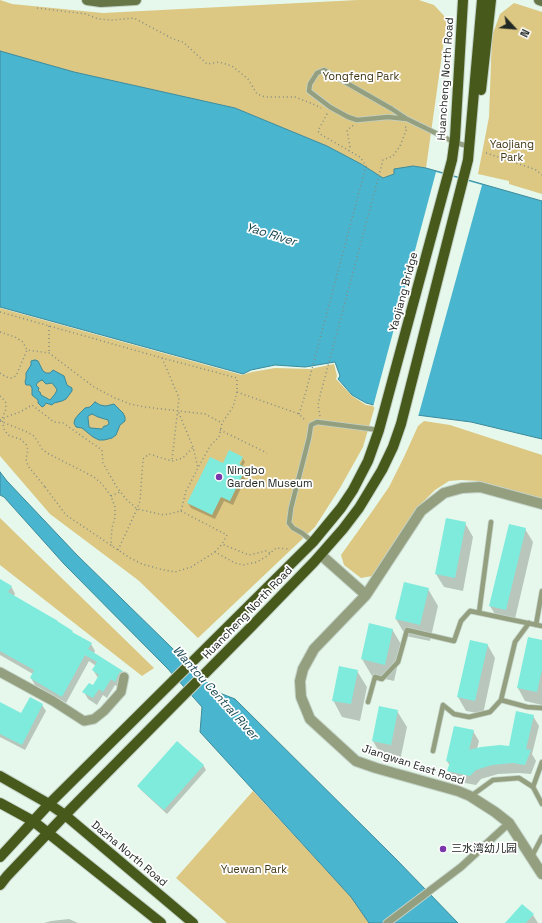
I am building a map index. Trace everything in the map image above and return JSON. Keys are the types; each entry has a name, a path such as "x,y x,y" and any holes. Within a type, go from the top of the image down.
{"main road":[{"path":"87,0 101,2 136,0"},
{"name":"Huancheng North Road","path":"452,160 456,124 462,0"},
{"path":"470,143 482,0"},
{"path":"470,143 478,121 491,0"},
{"name":"Huancheng North Road","path":"0,885 64,815 140,740 321,555 359,508 372,488 393,447 401,424 468,160 470,143"},
{"name":"Yaojiang Bridge","path":"379,430 452,160"},
{"name":"Huancheng North Road","path":"0,857 49,804 313,542 341,508 353,490 368,461 379,430"},
{"name":"Dazha North Road","path":"0,776 49,804 64,815 193,923"},
{"path":"0,803 33,821 162,923"}],"street":[{"name":"Jiangwan East Road","path":"542,504 480,487 462,488 444,493 421,511 366,595 314,650 303,669 300,681 301,697 310,719 356,761 458,791 470,796 509,823 542,874"},
{"path":"321,555 366,595"},
{"path":"0,672 53,701 84,721 94,719 104,711 121,692 124,677"},
{"path":"387,923 461,868 509,823"}],"lane":[{"path":"407,119 388,117 357,120 348,118 330,107 309,91 310,84 317,72 324,70 407,119 454,142 470,143"},
{"path":"313,542 293,528 289,523 291,508 311,425 317,422 379,430"},
{"path":"479,613 491,522"},
{"path":"536,625 542,591"},
{"path":"368,702 375,676 382,679 398,662 407,630 454,641 461,621 470,611 542,626"},
{"path":"433,751 443,705 454,714 469,717 490,712 501,700 515,642 529,623"},
{"path":"501,700 526,707 542,708"},
{"path":"534,787 542,762"},
{"path":"470,796 494,780 519,778 534,787 542,804"},
{"path":"531,857 542,837"}],"path":[{"path":"37,8 86,14 98,19 113,20 134,18 173,39 183,42 207,64 219,62 232,66 248,79 257,94 265,97 295,97 313,104 323,110"},
{"path":"299,414 366,166 360,157 320,134 318,131 330,107"},
{"path":"349,123 359,125"},
{"path":"328,424 319,415 318,405 321,392 383,160 394,156 408,128 399,123"},
{"path":"349,151 350,147 347,130 354,125"},
{"path":"486,153 536,170 542,175"},
{"path":"0,312 237,378 237,392 233,407 222,423 219,437 210,446 198,468 186,492 181,511"},
{"path":"49,326 49,353"},
{"path":"0,332 23,342 27,350 16,376 11,378 0,373"},
{"path":"27,350 49,353 94,387 130,404 145,408 205,414 222,423"},
{"path":"162,358 179,398 172,460"},
{"path":"237,392 299,414 311,425"},
{"path":"0,396 6,403 6,409 2,419 4,429 8,435 20,439 26,444 28,450 26,459 28,466 66,515 130,558 142,564 175,572 191,567 215,552 227,535 181,511 164,515 137,509 126,499 116,486 103,463 102,450 63,423 54,422 32,405 20,412 11,415 0,420"},
{"path":"178,412 193,447 198,468"},
{"path":"0,420 34,436 42,449 47,453 94,477 102,484 111,496 115,507 111,541 112,546"},
{"path":"220,430 267,453"},
{"path":"118,550 140,501 143,459 149,454 172,460 183,458 193,447"},
{"path":"111,496 120,491"},
{"path":"222,544 249,555 266,551 270,553"},
{"path":"215,552 234,563 244,565 257,562 276,548 288,549"}],"green space":[{"name":"Yongfeng Park","path":"0,0 12,4 103,13 358,0 419,0 434,5 447,19 426,168 413,166 383,178 361,164 327,146 235,108 74,72 0,51"},
{"name":"Yaojiang Park","path":"514,3 542,12 542,194 509,184 509,181 478,174 489,117 492,36 500,14"},
{"path":"0,308 242,375 275,368 310,369 334,364 337,376 336,379 352,396 366,405 375,406 363,447 340,488 315,527 198,638 138,580 50,514 0,456"},
{"path":"424,421 450,425 542,455 542,499 479,481 449,481 435,490 416,509 382,563 372,576 361,578 344,565 341,555 389,487 418,426"},
{"path":"0,518 154,668 142,676 0,565"},
{"name":"Yuewan Park","path":"253,791 351,897 369,923 227,923 176,878"}],"water":[{"name":"Yao River","path":"0,51 74,72 235,108 327,146 361,164 383,178 394,174 394,169 413,166 426,168 542,201 542,439 471,422 409,414 366,403 352,395 338,379 340,376 335,362 305,367 275,365 251,370 243,374 0,307"},
{"path":"31,361 38,361 43,371 46,373 50,373 53,370 64,376 67,385 72,388 72,391 66,399 52,405 46,403 42,407 38,403 38,400 32,395 32,388 30,385 26,385 25,382 26,373 31,365","holes":["42,380 46,384 52,383 57,390 50,400 41,395 38,391 39,388 36,385"]},
{"path":"95,402 106,406 114,404 123,413 125,421 120,425 116,435 112,438 99,440 82,428 76,427 74,423 75,419 85,408 90,407","holes":["92,414 108,420 109,424 104,426 102,429 89,427 88,416"]},
{"name":"Wantou Central River","path":"0,472 77,555 217,692 235,699 395,858 458,923 369,923 351,897 200,732 202,707 167,668 64,564 4,497 0,495"}],"pier":[{"path":"436,172 482,185 418,417 373,407"}],"building":[{"path":"229,450 243,457 239,464 246,468 230,501 221,497 212,515 187,503 210,457 223,463"},
{"path":"446,518 466,522 455,578 435,574"},
{"path":"509,524 526,528 506,610 489,606"},
{"path":"0,579 12,586 8,592 92,643 88,649 123,671 119,673 115,682 111,679 103,692 99,689 93,698 82,692 89,683 93,685 99,675 92,670 97,662 85,655 62,697 30,678 34,670 0,651"},
{"path":"404,582 429,588 420,625 395,619"},
{"path":"369,623 393,629 385,665 361,659"},
{"path":"528,637 542,640 542,669 537,692 517,688"},
{"path":"470,640 488,644 475,701 457,697"},
{"path":"339,666 358,670 351,704 332,701"},
{"path":"30,697 43,704 22,745 0,734 0,702 21,713"},
{"path":"379,706 398,710 391,745 372,741"},
{"path":"516,711 534,715 526,749 531,750 525,765 513,763 492,765 476,770 470,776 447,771 450,762 446,761 454,726 474,730 469,750 500,745 509,746"},
{"path":"177,741 204,765 164,810 137,786"},
{"path":"522,904 534,914 526,923 505,923"}],"place":[{"name":"Ningbo Garden Museum","path":"219,477"},
{"name":"三水湾幼儿园","path":"443,849"}]}
